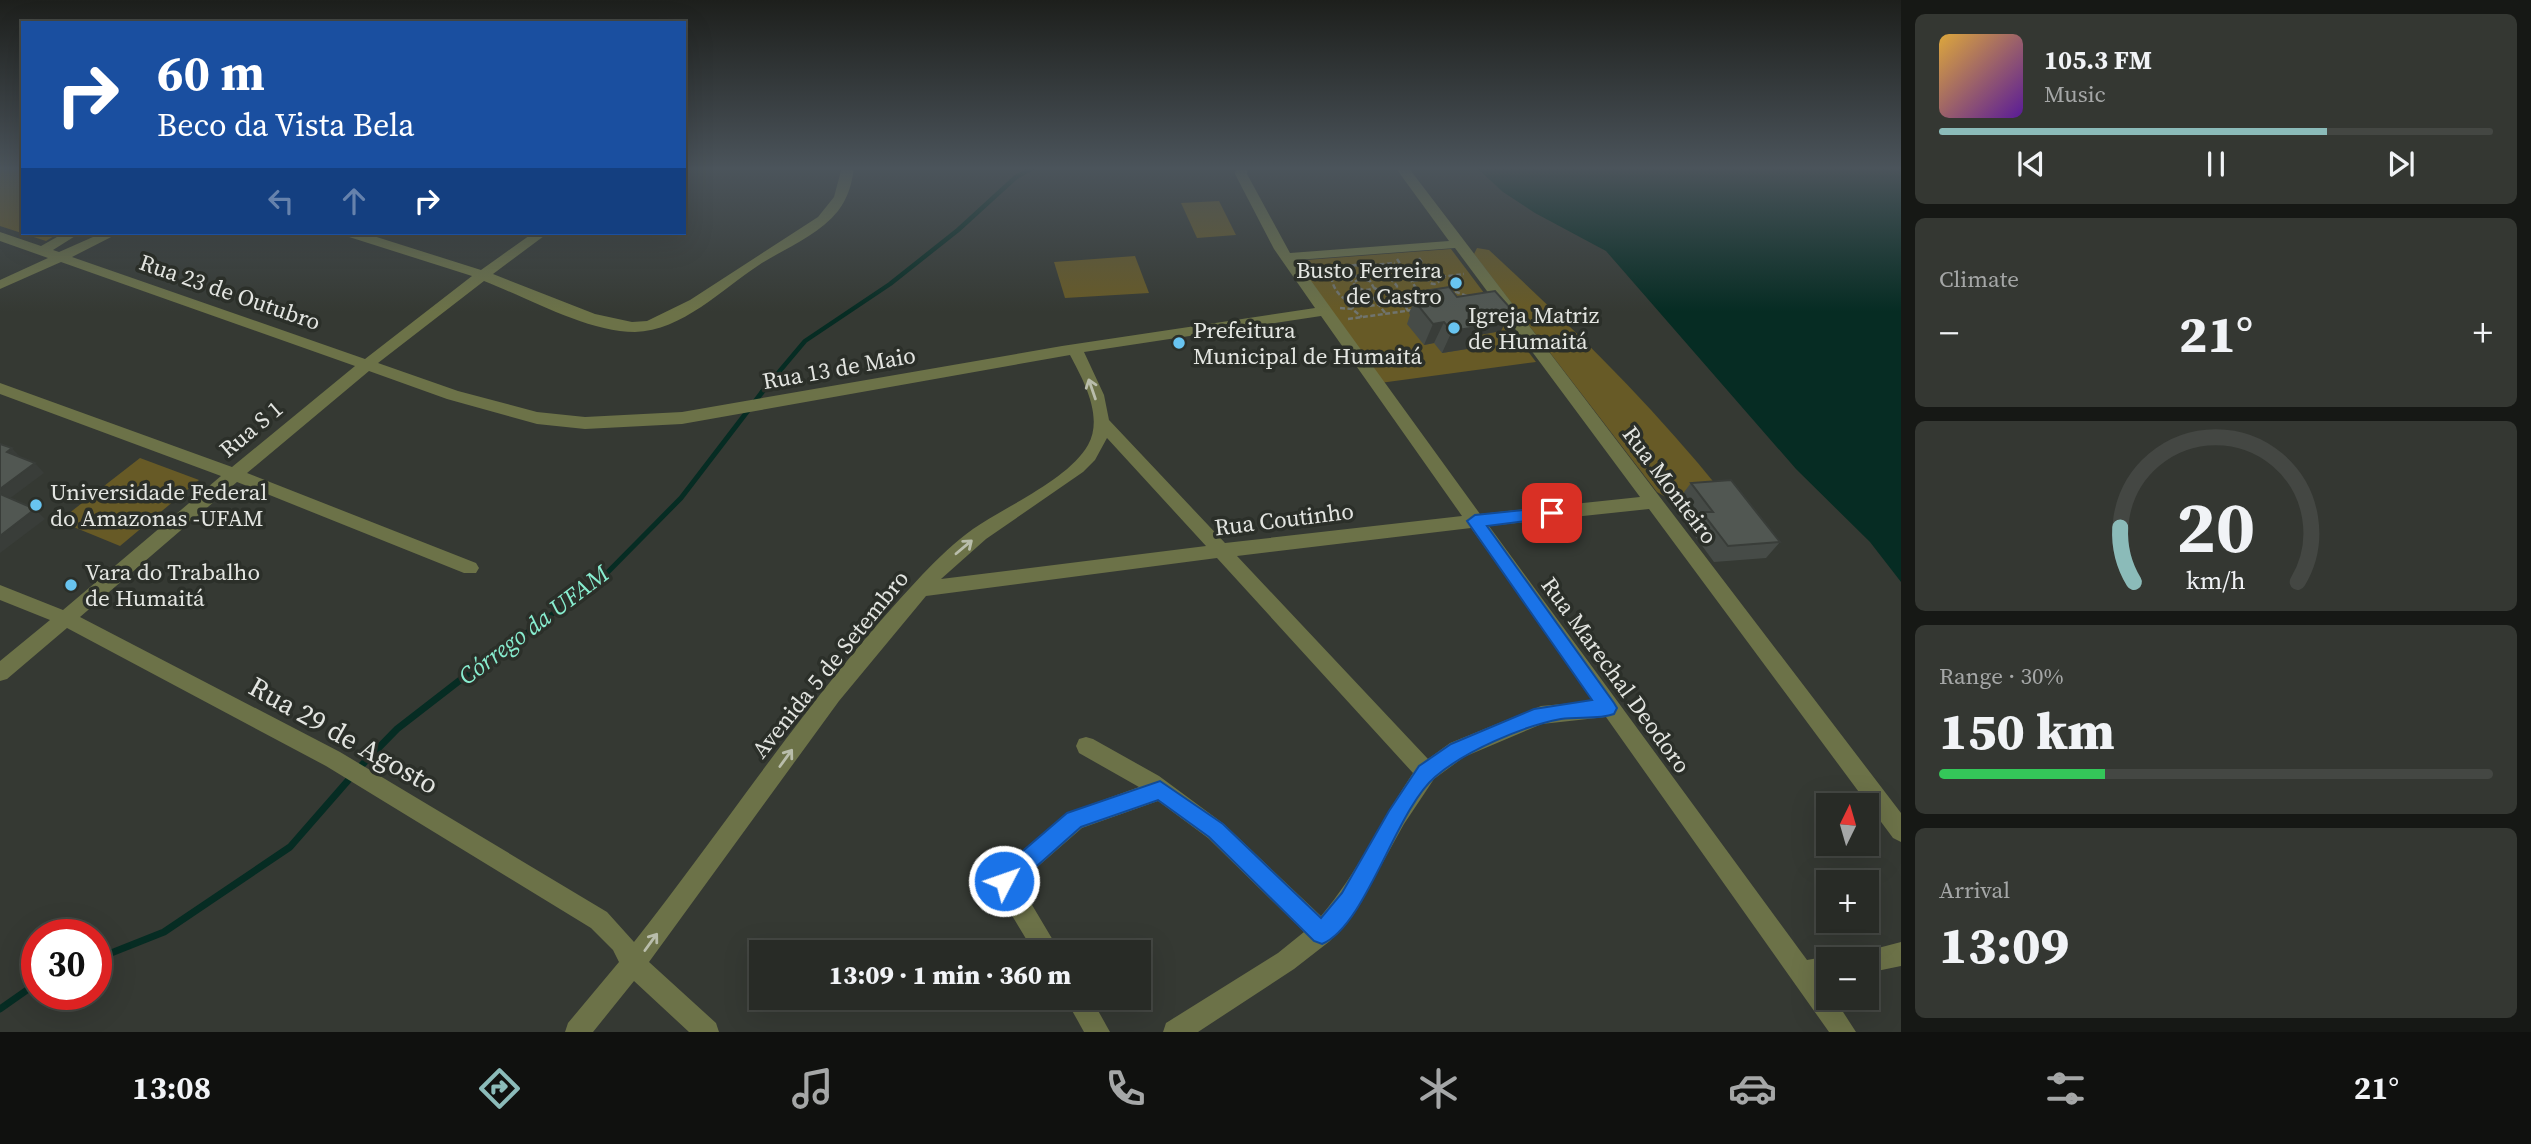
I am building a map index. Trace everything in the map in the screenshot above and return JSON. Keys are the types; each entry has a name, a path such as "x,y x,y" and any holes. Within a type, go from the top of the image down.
{"street":[{"path":"357,235 481,275 613,325 646,327 675,314 770,252 806,234 824,215"},
{"name":"Rua Marechal Deodoro","path":"1263,215 1286,257 1608,708 1844,1032"},
{"name":"Rua Monteiro","path":"1437,215 1901,831"},
{"path":"43,250 69,235"},
{"path":"0,285 108,235"},
{"name":"Rua S 1","path":"0,673 367,363 481,275 538,235"},
{"name":"Rua 23 de Outubro","path":"0,236 367,363"},
{"path":"1286,257 1458,244"},
{"name":"Rua 13 de Maio","path":"367,363 453,394 537,418 585,423 682,418 1075,349 1328,316"},
{"path":"1075,349 1103,424 1426,772"},
{"path":"0,388 233,474 470,568"},
{"name":"Avenida 5 de Setembro","path":"577,1032 634,965 809,726 920,589 978,535 1060,481 1085,460 1097,445 1103,424"},
{"name":"Rua Coutinho","path":"920,589 1475,521 1654,502"},
{"name":"Rua 29 de Agosto","path":"0,592 66,619 333,759 599,920 621,942 634,965 707,1032"},
{"path":"1175,1032 1286,961 1322,933 1349,901 1396,817 1426,772 1457,750 1541,715 1575,709 1608,708"},
{"path":"1086,746 1160,790 1216,831 1322,933"},
{"path":"1041,940 1004,881 1074,820 1160,790"},
{"path":"1879,959 1901,954"},
{"path":"1803,973 1816,970"},
{"path":"1084,1010 1098,1032"}],"path":[{"path":"1368,280 1374,288 1406,301 1423,298 1390,249"},
{"path":"1348,266 1374,267 1395,282 1398,290 1396,297 1380,306 1354,304 1332,288 1332,273 1348,266"},
{"path":"1317,267 1353,281 1368,280"},
{"path":"1368,280 1374,267"},
{"path":"1427,279 1430,273 1441,277 1480,272"},
{"path":"1438,282 1441,277"},
{"path":"1413,281 1427,279 1438,282 1443,290 1465,293 1477,304 1500,300"},
{"path":"1353,281 1355,288 1361,291 1374,288"},
{"path":"1352,309 1361,291"},
{"path":"1368,291 1386,314"},
{"path":"1406,301 1408,311"},
{"path":"1328,316 1419,310"}],"shaded area":[{"path":"0,215 21,215 21,233 0,226"},
{"path":"1187,215 1226,215 1236,235 1197,238"},
{"path":"1539,215 1901,215 1901,582 1870,542 1796,469 1606,251"},
{"path":"28,235 56,235 46,241"},
{"path":"1477,248 1489,250 1580,337 1638,396 1721,491 1664,496 1657,492 1474,254"},
{"path":"1451,249 1536,362 1380,383 1293,261"},
{"path":"1135,256 1149,293 1065,298 1054,262"},
{"path":"140,458 199,480 120,546 59,521"}],"building":[{"path":"1449,287 1457,297 1495,291 1512,310 1474,316 1483,326 1452,331 1444,322 1433,324 1416,303 1426,301 1418,292"},
{"path":"0,444 12,448 7,452 35,463 0,489"},
{"path":"1731,480 1780,542 1728,546 1702,512 1713,512 1691,483"},
{"path":"0,494 35,509 0,536"}],"waterway":[{"name":"Córrego da UFAM","path":"762,392 805,341 890,284 974,215"},
{"name":"Córrego da UFAM","path":"466,676 601,579 681,498 763,391"},
{"name":"Córrego da UFAM","path":"358,769 397,729 468,674"},
{"name":"Córrego da UFAM","path":"112,953 164,932 290,847 352,776"},
{"name":"Córrego da UFAM","path":"0,1009 21,994"}],"place":[{"name":"Busto Ferreira de Castro","path":"1456,283"},
{"name":"Igreja Matriz de Humaitá","path":"1454,328"},
{"name":"Prefeitura Municipal de Humaitá","path":"1179,343"},
{"name":"Universidade Federal do Amazonas -UFAM","path":"36,505"},
{"name":"Vara do Trabalho de Humaitá","path":"71,585"}],"route":[{"path":"1004,881 1074,820 1160,790 1244,855 1322,933 1349,901 1396,817 1426,772 1457,750 1541,715 1575,709 1608,708 1475,521 1552,513"}]}
